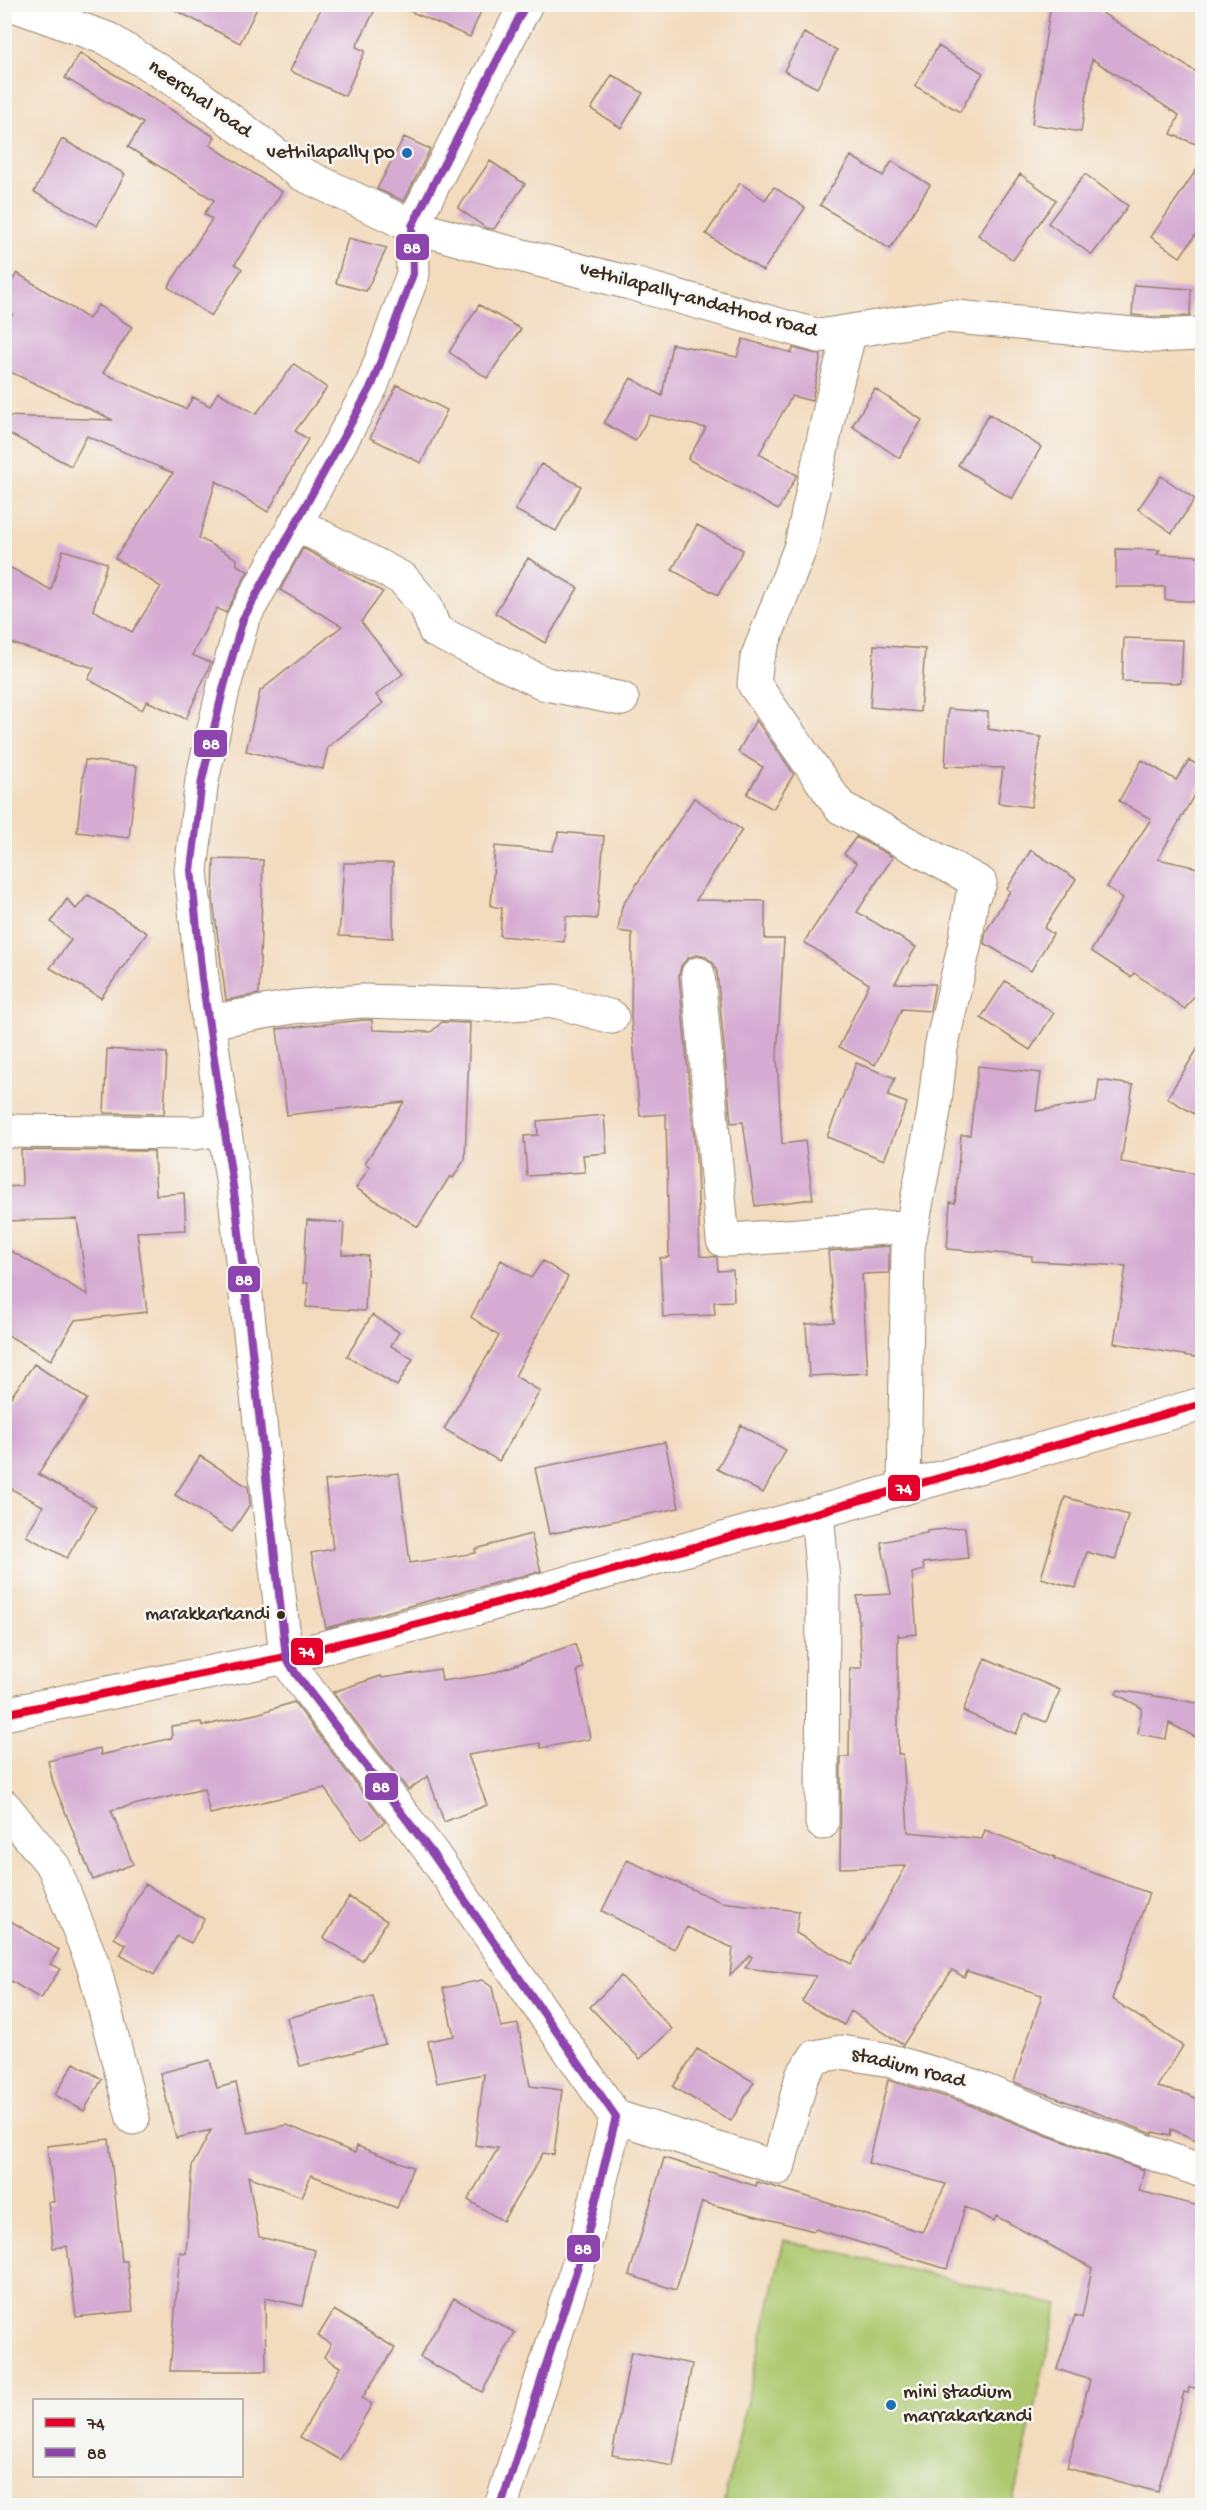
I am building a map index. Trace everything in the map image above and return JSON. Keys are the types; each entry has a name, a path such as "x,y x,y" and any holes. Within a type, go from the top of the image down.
{"street":[{"name":"neerchal road","path":"11,4 108,39 193,92 302,174 412,226"},
{"path":"501,2505 587,2237 616,2117 432,1853 296,1674 286,1657 236,1206 208,1022 191,870 202,780 224,686 243,619 372,385 413,274 412,226 526,4"},
{"name":"vethilapally-andathod road","path":"412,226 630,283 819,336 946,316 1153,336 1203,334"},
{"path":"850,331 821,450 801,546 757,658 754,684 840,807 980,883 972,897 965,943 941,1048 934,1111 908,1248 904,1488"},
{"path":"295,522 403,579 426,606 435,631 546,684 622,699"},
{"path":"698,974 723,1240 756,1239 861,1227 912,1227"},
{"path":"208,1022 293,1007 362,1001 495,1005 555,1001 612,1017"},
{"path":"4,1131 195,1133 223,1129"},
{"path":"4,1714 286,1657 453,1615 1202,1402"},
{"path":"817,1512 823,1581 822,1823"},
{"path":"4,1806 54,1867 94,1967 133,2118"},
{"name":"stadium road","path":"616,2117 778,2168 802,2076 815,2057 842,2052 884,2059 966,2083 1056,2119 1203,2170"}],"green space":[{"name":"mini stadium marrakarkandi","path":"784,2240 1058,2305 1012,2505 723,2505"}],"building":[{"path":"163,4 259,4 240,43"},
{"path":"323,4 378,4 356,47 365,51 345,96 290,71"},
{"path":"393,4 484,4 470,37"},
{"path":"1051,4 1088,4 1196,72 1203,59 1203,147 1171,134 1179,115 1092,59 1081,132 1032,124"},
{"path":"804,33 837,50 817,88 784,71"},
{"path":"938,46 983,73 960,112 915,86"},
{"path":"80,53 215,137 210,145 282,192 235,264 242,269 211,316 168,287 212,219 204,214 214,200 128,147 143,123 65,78"},
{"path":"612,75 643,93 621,128 591,109"},
{"path":"404,137 430,149 404,201 377,189"},
{"path":"62,139 125,174 97,226 34,192"},
{"path":"851,156 883,176 892,161 930,185 890,249 820,205"},
{"path":"1203,160 1203,224 1180,257 1151,237"},
{"path":"490,161 525,184 494,229 486,228 458,208"},
{"path":"1020,174 1056,200 1013,260 978,235"},
{"path":"1085,174 1128,206 1092,255 1048,223"},
{"path":"740,183 765,200 774,187 805,208 763,271 706,234"},
{"path":"348,238 387,248 366,291 336,283"},
{"path":"17,273 89,319 98,305 132,327 103,373 186,409 193,397 210,406 218,392 256,414 294,364 327,388 295,431 308,439 268,512 216,481 199,538 237,559 237,565 248,571 226,613 217,608 192,655 211,663 186,719 147,701 142,710 88,679 94,668 4,641 4,564 51,590 63,550 107,563 93,610 132,632 161,587 115,558 173,473 87,436 71,466 4,431 4,416 113,420 4,369 4,332 13,313 4,308 4,293"},
{"path":"1134,285 1191,289 1190,316 1132,315"},
{"path":"479,305 521,329 487,378 449,352"},
{"path":"743,339 792,353 793,348 821,355 812,401 792,396 759,454 797,475 778,510 688,459 706,428 650,415 635,441 604,423 631,378 662,396 672,344 737,357"},
{"path":"397,385 447,410 421,463 370,438"},
{"path":"875,389 922,420 899,458 852,426"},
{"path":"989,414 1041,447 1012,499 958,465"},
{"path":"541,464 581,486 556,531 515,510"},
{"path":"1161,476 1195,499 1172,533 1138,509"},
{"path":"697,525 743,550 718,595 672,570"},
{"path":"303,548 383,592 361,622 403,674 376,695 383,703 328,747 323,769 246,751 260,691 342,626 280,590"},
{"path":"1116,549 1160,550 1157,554 1203,556 1203,602 1165,600 1165,587 1116,587"},
{"path":"528,558 578,588 545,643 495,613"},
{"path":"1124,638 1183,640 1181,683 1122,681"},
{"path":"874,645 925,649 920,712 870,707"},
{"path":"948,709 988,712 988,729 1041,737 1031,807 998,803 1003,768 945,766"},
{"path":"756,720 794,774 773,809 747,794 763,767 738,752"},
{"path":"85,760 137,766 129,838 77,832"},
{"path":"1142,760 1176,780 1189,760 1203,768 1203,779 1158,859 1203,869 1203,984 1185,1009 1134,973 1131,977 1091,951 1123,898 1107,887 1151,819 1119,801"},
{"path":"694,798 742,830 696,900 765,901 765,939 784,939 777,1057 782,1144 805,1141 813,1199 755,1206 743,1122 731,1123 717,972 714,964 706,957 697,955 688,958 681,966 679,976 697,1168 700,1256 717,1257 718,1271 733,1270 734,1301 714,1302 715,1315 663,1317 660,1258 669,1257 666,1114 640,1116 631,1018 632,933 618,931 622,906"},
{"path":"559,832 604,836 597,919 566,916 564,942 500,936 502,908 491,906 495,846 552,851"},
{"path":"856,837 893,857 857,912 916,947 895,983 935,984 930,1011 902,1009 875,1065 839,1047 869,984 804,942 857,863 844,854"},
{"path":"1031,850 1076,879 1044,928 1053,934 1031,971 984,943 986,931 1010,891 1007,889"},
{"path":"214,859 263,860 259,994 226,1000 213,900"},
{"path":"344,863 393,863 393,938 339,936"},
{"path":"88,895 147,933 101,998 50,968 71,940 51,922 67,899 76,909"},
{"path":"1005,981 1054,1013 1030,1050 981,1018"},
{"path":"372,1020 373,1030 431,1032 442,1022 470,1023 465,1159 453,1178 450,1176 418,1227 356,1188 370,1167 365,1163 404,1102 287,1115 277,1029"},
{"path":"1203,1040 1203,1119 1167,1098"},
{"path":"107,1049 167,1053 164,1114 104,1113"},
{"path":"856,1063 895,1078 888,1096 907,1103 884,1160 827,1137"},
{"path":"978,1066 1041,1073 1036,1111 1096,1102 1099,1080 1133,1085 1121,1162 1203,1175 1203,1343 1200,1358 1114,1343 1126,1266 1032,1261 1032,1256 947,1249 950,1202 955,1203 961,1135 970,1135"},
{"path":"604,1115 607,1153 583,1155 585,1172 527,1176 524,1136 538,1135 537,1121"},
{"path":"21,1150 154,1151 156,1195 184,1193 186,1230 137,1232 147,1312 75,1320 51,1360 4,1333 4,1247 88,1295 77,1219 4,1221 4,1187 22,1186"},
{"path":"307,1220 344,1223 342,1254 368,1256 365,1311 306,1307 308,1283 303,1283"},
{"path":"889,1246 889,1273 862,1274 868,1373 809,1376 806,1324 834,1322 828,1251"},
{"path":"501,1260 531,1278 543,1261 568,1277 515,1376 540,1391 499,1461 444,1429 499,1336 471,1317"},
{"path":"372,1315 399,1332 391,1346 413,1359 397,1386 347,1356"},
{"path":"34,1364 87,1399 38,1474 96,1507 67,1558 26,1536 43,1506 4,1485 4,1407"},
{"path":"741,1425 786,1450 763,1493 717,1469"},
{"path":"665,1442 679,1508 549,1534 535,1468"},
{"path":"200,1456 248,1487 250,1504 232,1532 175,1495"},
{"path":"399,1473 410,1563 476,1553 475,1549 531,1534 541,1571 326,1628 311,1553 333,1549 325,1481"},
{"path":"1065,1497 1128,1515 1115,1560 1087,1552 1076,1588 1041,1578"},
{"path":"965,1527 968,1558 923,1563 924,1570 912,1573 917,1634 899,1636 898,1633 898,1754 903,1754 908,1832 982,1839 985,1830 1055,1857 1055,1859 1149,1893 1112,1999 1183,2046 1157,2087 1203,2101 1203,2143 1171,2129 1170,2136 1153,2132 1153,2134 1014,2082 1042,1995 967,1971 964,1977 952,1970 903,2045 851,2011 844,2025 802,2002 816,1976 745,1968 752,1957 750,1955 730,1975 733,1948 687,1927 674,1949 602,1911 627,1860 721,1902 799,1911 796,1933 851,1964 906,1866 840,1868 841,1757 849,1757 850,1668 862,1668 857,1596 891,1594 881,1542 927,1533 927,1531"},
{"path":"575,1644 583,1668 577,1670 590,1739 541,1748 540,1743 468,1755 487,1805 444,1822 428,1776 408,1790 333,1692 381,1676 382,1678 440,1669 442,1681 490,1674"},
{"path":"985,1658 1060,1690 1046,1722 1025,1714 1016,1734 963,1711"},
{"path":"1118,1690 1203,1704 1203,1741 1169,1723 1166,1739 1138,1734 1142,1708 1116,1694"},
{"path":"294,1702 385,1822 361,1839 324,1788 210,1814 204,1789 111,1810 133,1864 93,1880 53,1782 48,1761 100,1748 101,1755 172,1738 171,1726 201,1722 202,1726 260,1713"},
{"path":"145,1884 204,1919 191,1943 177,1936 154,1975 120,1955 126,1945 114,1938"},
{"path":"349,1897 387,1921 362,1961 324,1938"},
{"path":"4,1917 59,1950 50,1964 60,1969 41,1999 4,1977"},
{"path":"621,1976 672,2029 640,2059 590,2007"},
{"path":"482,1980 492,1987 501,2027 518,2024 530,2086 562,2090 554,2155 543,2153 503,2221 468,2200 498,2148 475,2145 484,2074 437,2083 428,2041 454,2036 443,1988"},
{"path":"373,1996 385,2044 300,2066 287,2018"},
{"path":"697,2049 754,2082 731,2121 673,2087"},
{"path":"210,2060 217,2088 236,2083 248,2133 287,2125 355,2153 357,2146 413,2167 397,2208 311,2175 302,2197 248,2176 259,2237 315,2250 303,2306 265,2298 266,2371 170,2371 180,2252 186,2253 192,2166 211,2130 176,2138 160,2073"},
{"path":"74,2063 102,2079 84,2111 55,2095"},
{"path":"888,2080 960,2101 1048,2136 1144,2170 1139,2191 1203,2207 1203,2389 1189,2387 1188,2393 1184,2392 1158,2492 1067,2468 1090,2380 1057,2369 1075,2315 1082,2318 1092,2268 996,2216 994,2221 965,2207 947,2269 815,2229 814,2231 702,2202 676,2290 629,2275 664,2158 756,2186 757,2182 792,2192 922,2232 946,2184 868,2163"},
{"path":"109,2139 122,2261 127,2261 133,2311 76,2317 67,2246 53,2248 48,2202 54,2202 47,2146"},
{"path":"454,2298 515,2333 482,2392 420,2357"},
{"path":"334,2310 395,2348 362,2398 372,2404 340,2460 300,2437 340,2367 324,2357 331,2344 318,2336"},
{"path":"631,2352 692,2364 673,2466 612,2455"}],"transit line":[{"name":"88","path":"501,2506 587,2237 616,2117 432,1853 296,1674 286,1657 236,1206 202,978 191,870 202,780 224,686 243,619 372,385 413,274 412,226 526,4"},
{"name":"74","path":"4,1714 286,1657 453,1615 1202,1404"}],"place":[{"name":"vethilapally po","path":"407,153"},
{"name":"marakkarkandi","path":"281,1615"},
{"name":"mini stadium marrakarkandi","path":"891,2405"}]}
